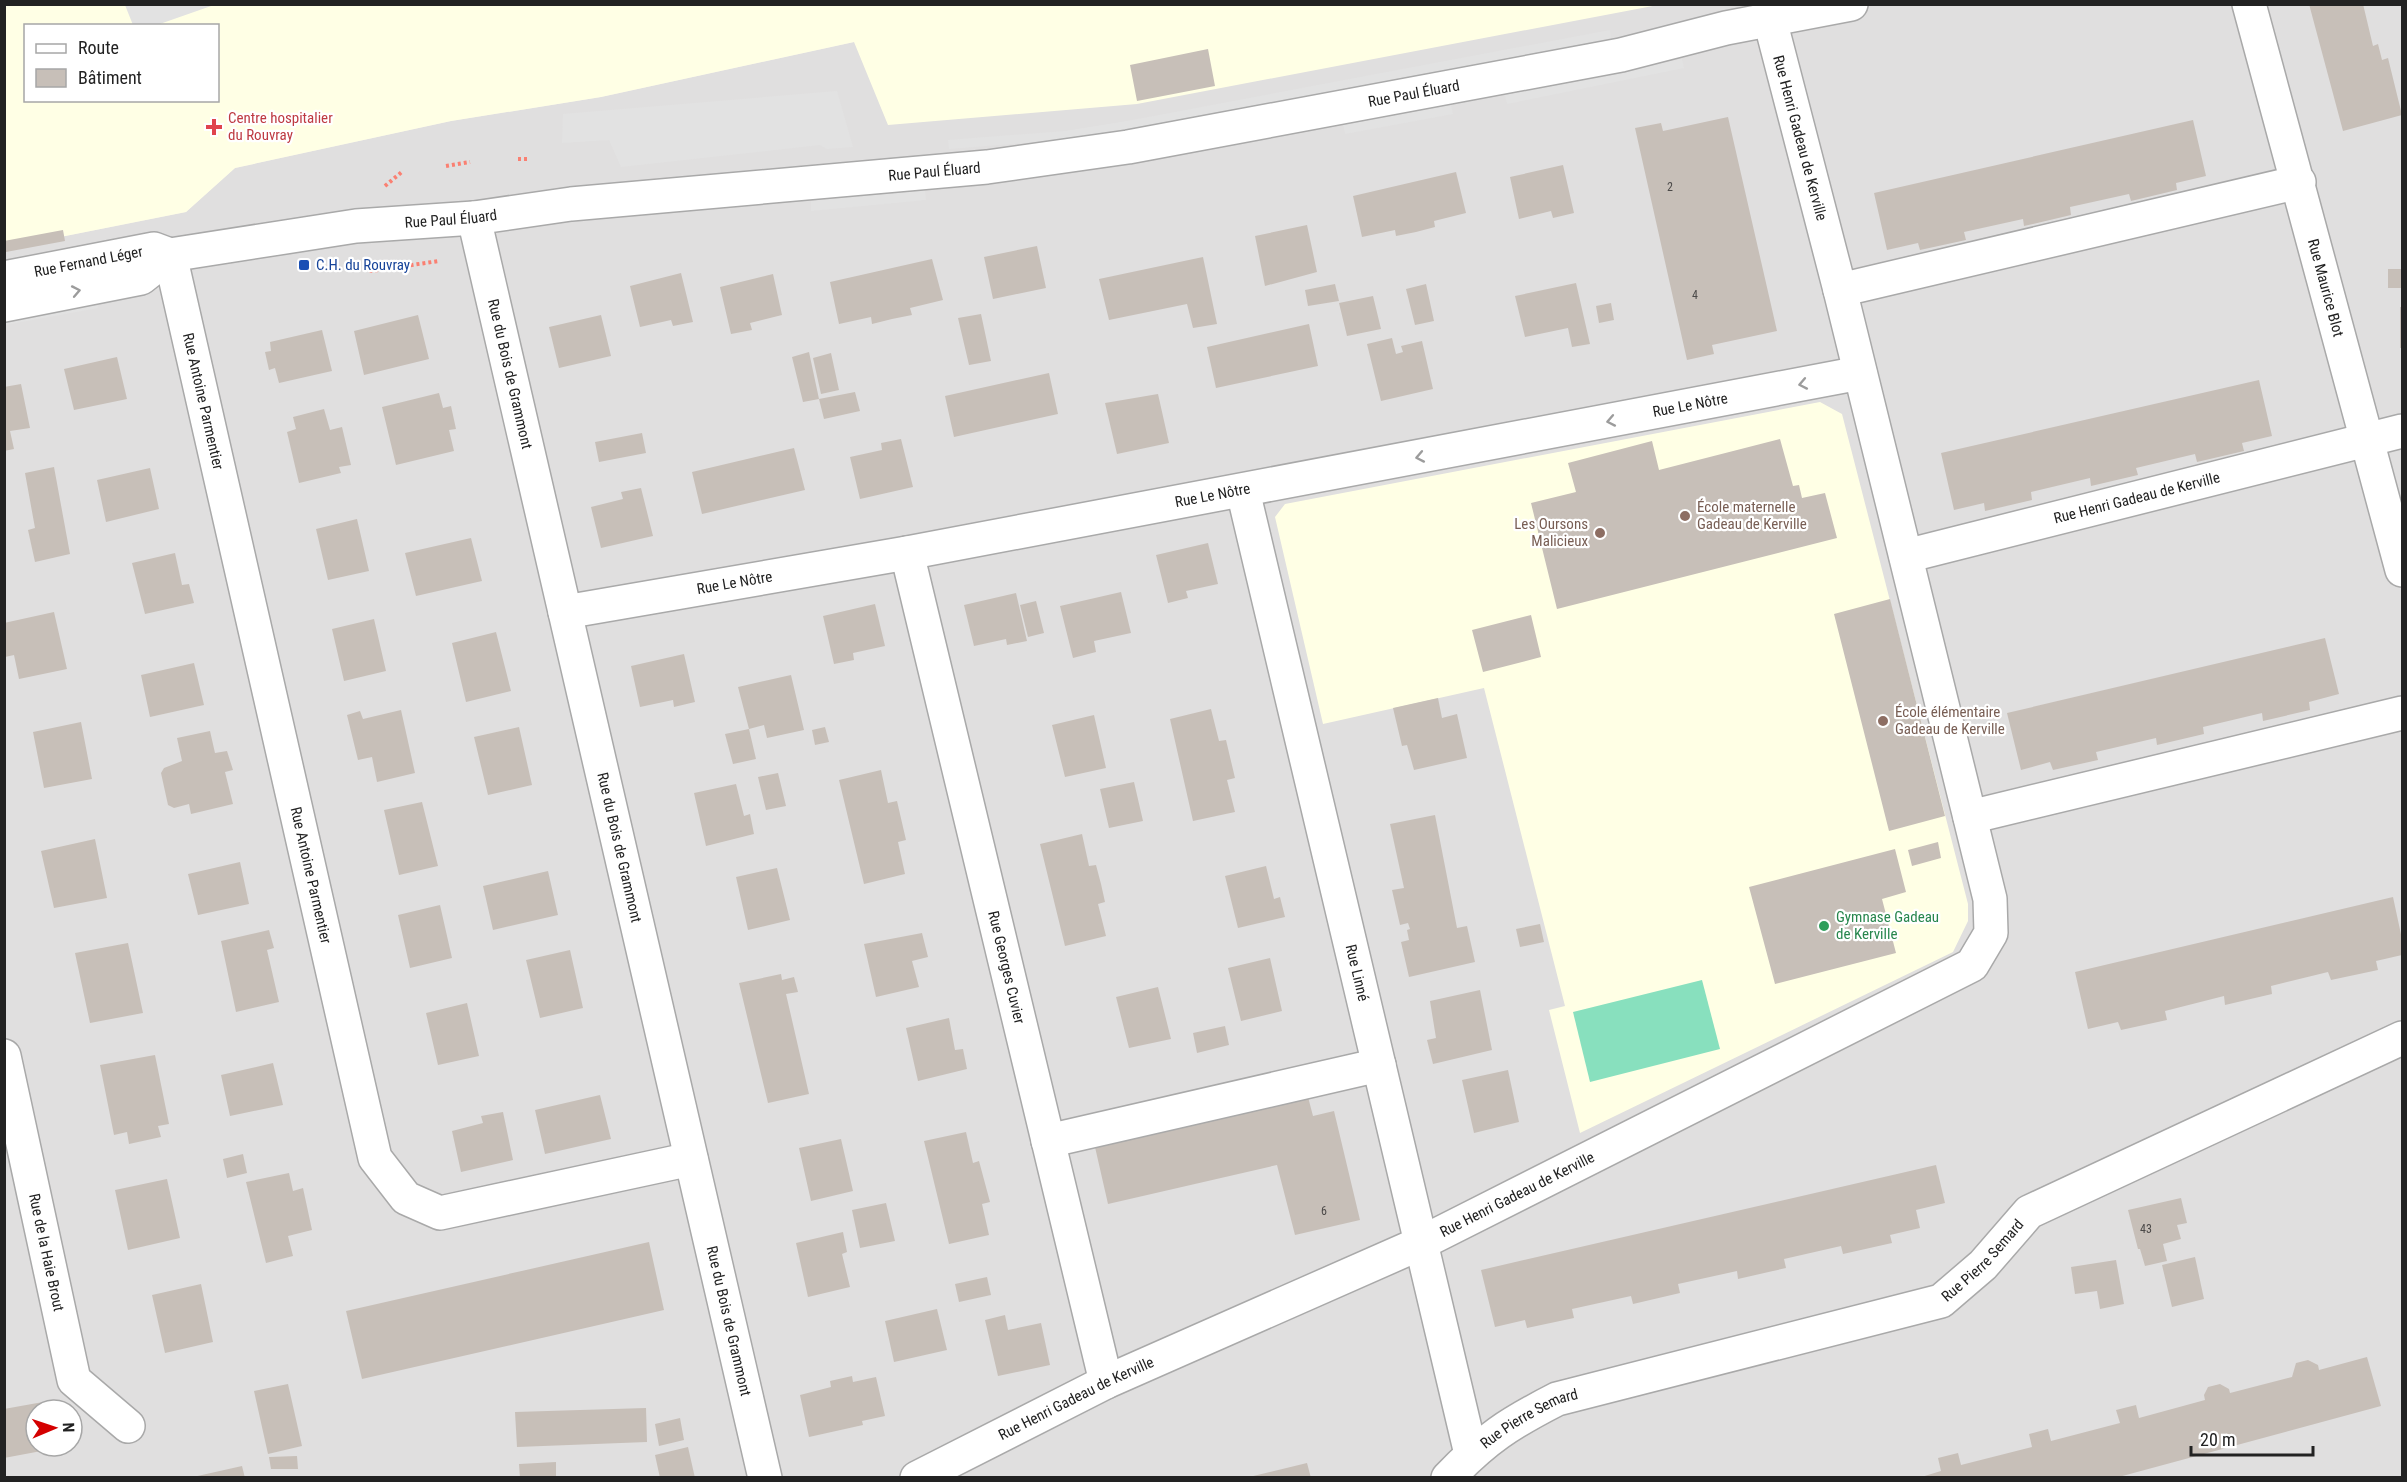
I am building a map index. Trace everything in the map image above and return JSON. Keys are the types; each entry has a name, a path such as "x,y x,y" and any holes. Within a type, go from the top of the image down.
{"street":[{"name":"Rue Paul Éluard","path":"170,255 364,225 474,218 571,204 987,166 1128,147 1621,55 1726,28 1851,4"},
{"name":"Rue Maurice Blot","path":"2249,4 2403,570"},
{"name":"Rue Henri Gadeau de Kerville","path":"917,1478 1106,1382 1420,1243 1972,965 1991,933 1990,899 1840,290 1770,20"},
{"path":"1840,290 2299,182"},
{"name":"Rue du Bois de Grammont","path":"474,218 765,1478"},
{"name":"Rue Fernand Léger","path":"9,295 154,249 170,255"},
{"name":"Rue Antoine Parmentier","path":"170,255 375,1158 406,1198 440,1213 691,1159"},
{"name":"Rue Le Nôtre","path":"565,612 907,553 1243,491 1860,373"},
{"name":"Rue Henri Gadeau de Kerville","path":"1906,556 2403,431"},
{"name":"Rue Linné","path":"1243,491 1471,1454"},
{"name":"Rue Georges Cuvier","path":"907,553 1106,1382"},
{"path":"1970,817 2403,713"},
{"name":"Rue Pierre Semard","path":"1448,1478 1471,1454 1509,1424 1557,1399 1941,1301 1983,1265 2029,1212 2403,1038"},
{"name":"Rue de la Haie Brout","path":"4,1056 74,1380 128,1426"},
{"path":"1048,1141 1378,1065"}],"path":[{"path":"518,159 527,159"},
{"path":"446,166 470,162"},
{"path":"371,271 444,260"}],"shaded area":[{"path":"125,4 214,5 160,24 133,24"},
{"name":"Centre hospitalier du Rouvray","path":"5,5 1658,5 1137,104 888,125 854,42 601,97 451,121 235,168 186,212 5,248"},
{"path":"1651,5 2402,5 2402,1477 5,1478 5,248 186,212 235,168 451,121 601,97 854,42"},
{"path":"1610,30 1611,40 1201,118 1076,139 949,149 948,140 1065,131 1127,121"},
{"path":"1682,59 1684,68 1507,104 1505,95"},
{"path":"837,91 853,147 827,149 820,145 621,167 609,140 562,143 563,114"},
{"path":"1451,105 1453,114 1345,134 1343,124"},
{"path":"925,190 926,200 811,211 811,201"},
{"path":"96,297 98,308 5,325 5,313"},
{"path":"1820,402 1842,414 1968,904 1968,921 1953,952 1580,1133 1549,1010 1565,1006 1484,688 1323,724 1275,517 1285,504"}],"green space":[{"path":"1702,980 1720,1049 1590,1082 1573,1012"}],"building":[{"path":"2309,4 2363,4 2373,46 2378,44 2382,60 2388,58 2402,115 2343,131"},
{"path":"1208,49 1215,86 1137,101 1130,65"},
{"path":"1728,117 1777,331 1712,345 1714,354 1687,360 1635,128 1661,123 1663,131"},
{"path":"2193,120 2206,176 2176,183 2177,190 2131,201 2129,194 2070,207 2071,215 2024,226 2023,219 1964,232 1966,240 1920,250 1918,243 1887,250 1874,193"},
{"path":"1563,165 1574,213 1553,218 1551,211 1519,219 1510,177"},
{"path":"1456,172 1466,213 1434,221 1435,227 1416,232 1396,236 1395,230 1362,237 1353,196"},
{"path":"1307,225 1317,272 1265,286 1255,236"},
{"path":"63,230 65,241 6,252 4,241"},
{"path":"1037,246 1046,288 993,299 984,257"},
{"path":"1203,257 1217,324 1193,328 1187,304 1109,320 1099,279"},
{"path":"932,259 943,300 910,308 912,315 872,324 871,317 839,324 830,282"},
{"path":"2388,269 2402,269 2402,288 2388,288"},
{"path":"681,273 693,322 673,326 671,320 640,327 630,286"},
{"path":"773,274 782,315 750,323 752,330 731,334 720,287"},
{"path":"1576,283 1590,344 1572,347 1568,328 1525,337 1515,296"},
{"path":"1335,284 1339,301 1308,306 1305,290"},
{"path":"1426,284 1434,321 1415,325 1406,289"},
{"path":"1373,296 1381,329 1347,336 1339,303"},
{"path":"1611,303 1614,320 1599,323 1596,306"},
{"path":"2400,307 2402,307 2402,348 2400,348"},
{"path":"981,314 991,361 969,365 958,318"},
{"path":"418,315 429,359 364,375 354,331"},
{"path":"601,315 611,356 559,368 549,327"},
{"path":"1309,324 1318,366 1216,388 1207,347"},
{"path":"322,330 332,371 279,383 275,368 269,370 265,352 271,351 270,342"},
{"path":"1392,338 1396,354 1403,352 1401,346 1422,341 1433,389 1381,401 1367,344"},
{"path":"809,352 819,399 803,402 792,357"},
{"path":"831,353 839,390 821,394 813,358"},
{"path":"117,357 127,399 74,410 64,369"},
{"path":"1049,373 1058,414 954,437 945,396"},
{"path":"2259,380 2272,436 2242,443 2244,451 2197,462 2195,454 2136,468 2138,475 2091,486 2090,478 2031,492 2032,500 1985,511 1984,503 1954,510 1941,453"},
{"path":"21,384 30,428 10,431 14,449 4,451 4,387"},
{"path":"855,392 860,411 824,419 819,399"},
{"path":"439,393 443,408 451,406 456,429 449,430 454,451 396,465 382,407"},
{"path":"1158,394 1169,443 1117,454 1105,403"},
{"path":"324,409 330,430 342,427 351,465 339,467 341,473 299,483 287,432 296,429 293,417"},
{"path":"642,433 646,453 599,462 595,442"},
{"path":"901,439 913,487 860,499 850,457 882,450 881,443"},
{"path":"1780,439 1793,486 1799,485 1802,498 1825,493 1837,538 1557,609 1531,503 1576,492 1568,463 1652,441 1659,470"},
{"path":"794,448 805,490 702,514 692,472"},
{"path":"54,467 70,554 35,562 28,530 35,528 25,473"},
{"path":"150,468 159,509 106,522 97,480"},
{"path":"641,488 653,536 601,548 591,507 623,499 621,492"},
{"path":"357,519 369,571 328,580 316,529"},
{"path":"471,538 482,581 416,596 405,553"},
{"path":"1208,543 1218,584 1186,591 1188,598 1168,603 1156,555"},
{"path":"175,553 182,585 189,584 194,603 145,614 132,563"},
{"path":"1121,592 1131,633 1094,641 1096,652 1073,658 1060,606"},
{"path":"1016,593 1027,641 1007,645 1006,639 974,646 964,605"},
{"path":"1890,599 1945,816 1889,831 1834,614"},
{"path":"1036,601 1044,633 1028,637 1020,605"},
{"path":"875,604 885,646 853,653 854,660 834,664 823,616"},
{"path":"54,612 67,669 19,679 14,655 5,657 4,623"},
{"path":"1531,615 1541,657 1483,672 1472,630"},
{"path":"374,619 386,671 344,681 332,629"},
{"path":"496,632 511,691 466,702 452,643"},
{"path":"2325,638 2339,694 2309,702 2310,710 2263,721 2262,713 2203,727 2204,734 2157,745 2156,738 2096,752 2098,760 2053,770 2050,762 2021,770 2007,713"},
{"path":"684,654 695,702 674,707 673,700 640,707 631,666"},
{"path":"194,663 204,705 150,717 141,675"},
{"path":"791,675 804,730 767,738 764,725 749,729 738,687"},
{"path":"1438,698 1442,718 1457,714 1467,758 1414,770 1407,745 1402,746 1393,708"},
{"path":"1211,709 1219,741 1226,740 1235,778 1227,780 1235,812 1193,821 1170,719"},
{"path":"401,710 415,773 377,782 372,757 358,760 347,715 360,711 363,719"},
{"path":"1094,715 1106,768 1065,777 1052,725"},
{"path":"81,722 92,779 44,788 33,732"},
{"path":"519,727 532,785 488,795 474,737"},
{"path":"825,727 829,742 815,745 812,730"},
{"path":"749,729 756,759 733,764 725,734"},
{"path":"210,731 215,753 227,751 233,770 225,772 233,804 191,814 189,804 174,808 168,805 161,773 164,768 182,761 177,738"},
{"path":"881,770 888,803 897,801 906,840 898,842 905,874 864,884 839,780"},
{"path":"778,773 786,806 766,810 758,777"},
{"path":"1134,782 1143,821 1109,828 1100,789"},
{"path":"736,784 744,816 750,814 754,834 706,846 694,793"},
{"path":"422,802 438,866 399,875 384,810"},
{"path":"1435,815 1457,928 1467,926 1475,962 1409,977 1401,942 1409,940 1407,930 1410,929 1408,923 1400,925 1392,890 1404,888 1390,824"},
{"path":"1082,834 1089,866 1096,865 1101,884 1105,902 1098,904 1106,936 1065,946 1040,844"},
{"path":"95,839 107,898 54,908 41,851"},
{"path":"1938,842 1941,858 1912,866 1908,850"},
{"name":"Gymnase Gadeau de Kerville","path":"1895,849 1906,892 1882,899 1896,953 1775,984 1749,887"},
{"path":"240,862 249,904 198,915 188,874"},
{"path":"1266,866 1274,899 1280,897 1285,917 1238,928 1225,876"},
{"path":"777,868 790,920 748,930 736,877"},
{"path":"548,871 558,915 493,930 483,886"},
{"path":"2393,897 2402,939 2402,955 2376,961 2378,970 2331,980 2328,972 2271,986 2272,994 2225,1005 2224,996 2165,1011 2167,1020 2121,1030 2118,1022 2088,1029 2075,972"},
{"path":"440,905 452,958 410,968 398,915"},
{"path":"1540,924 1544,942 1520,947 1516,929"},
{"path":"269,930 274,948 267,950 279,1002 236,1012 221,941"},
{"path":"922,933 928,957 912,961 919,987 876,997 864,944"},
{"path":"128,943 143,1013 90,1023 75,953"},
{"path":"570,950 583,1008 540,1018 526,960"},
{"path":"1270,958 1282,1011 1241,1021 1228,968"},
{"path":"781,974 782,980 794,977 798,992 786,994 809,1094 768,1103 739,983"},
{"path":"1158,987 1171,1039 1129,1048 1116,997"},
{"path":"1480,990 1492,1050 1433,1064 1427,1040 1436,1038 1430,1001"},
{"path":"467,1003 479,1056 438,1065 426,1013"},
{"path":"949,1018 955,1050 963,1049 967,1069 918,1081 906,1028"},
{"path":"1225,1026 1229,1045 1197,1053 1193,1033"},
{"path":"155,1055 169,1124 158,1126 161,1137 129,1144 127,1132 114,1135 100,1065"},
{"path":"273,1063 283,1105 230,1116 221,1075"},
{"path":"1508,1070 1519,1122 1474,1133 1462,1080"},
{"path":"600,1095 611,1139 545,1154 535,1110"},
{"path":"1308,1097 1313,1116 1334,1111 1360,1220 1295,1235 1277,1165 1108,1204 1095,1147"},
{"path":"503,1112 513,1160 461,1172 452,1131 483,1123 481,1116"},
{"path":"966,1132 973,1163 979,1161 990,1202 982,1204 989,1235 949,1244 924,1141"},
{"path":"841,1139 853,1191 811,1201 799,1148"},
{"path":"243,1154 247,1173 227,1178 223,1159"},
{"path":"1936,1165 1945,1203 1916,1210 1920,1228 1890,1235 1892,1243 1843,1254 1841,1246 1784,1259 1786,1268 1738,1279 1737,1271 1678,1284 1680,1293 1633,1304 1631,1296 1572,1309 1574,1318 1527,1328 1525,1320 1495,1327 1481,1270"},
{"path":"289,1173 293,1191 303,1188 312,1230 288,1236 293,1256 266,1263 246,1182"},
{"path":"167,1179 180,1238 128,1250 115,1190"},
{"path":"2181,1198 2187,1223 2177,1225 2181,1239 2163,1244 2167,1261 2145,1266 2128,1210"},
{"path":"886,1203 895,1241 860,1248 852,1210"},
{"path":"843,1232 847,1252 842,1254 850,1287 808,1297 796,1243"},
{"path":"649,1242 664,1310 362,1379 346,1311"},
{"path":"2195,1257 2204,1299 2172,1307 2162,1265"},
{"path":"2116,1260 2124,1304 2100,1309 2097,1291 2075,1294 2071,1267"},
{"path":"987,1277 991,1295 959,1302 955,1284"},
{"path":"201,1284 213,1342 165,1353 152,1295"},
{"path":"937,1309 947,1350 894,1362 885,1321"},
{"path":"1005,1315 1008,1330 1041,1323 1050,1365 998,1376 985,1320"},
{"path":"2367,1357 2381,1406 2115,1478 1918,1478 1941,1471 1938,1458 1958,1453 1961,1465 2032,1447 2029,1434 2048,1429 2051,1441 2120,1423 2116,1410 2136,1405 2139,1418 2205,1400 2204,1395 2208,1387 2220,1384 2229,1389 2230,1393 2292,1377 2296,1363 2308,1360 2318,1365 2319,1370"},
{"path":"852,1376 853,1382 876,1377 885,1416 862,1421 863,1425 809,1437 800,1395 831,1387 830,1381"},
{"path":"288,1384 302,1446 268,1454 254,1391"},
{"path":"24,1405 24,1454 4,1458 4,1409"},
{"path":"646,1408 647,1442 517,1447 515,1412"},
{"path":"680,1418 684,1440 659,1446 655,1424"},
{"path":"688,1447 695,1478 660,1478 655,1455"},
{"path":"297,1456 298,1469 271,1469 269,1457"},
{"path":"556,1462 556,1478 520,1478 519,1464"},
{"path":"1307,1463 1311,1478 1249,1477"},
{"path":"242,1466 245,1478 193,1478 193,1477"}],"place":[{"name":"Centre hospitalier du Rouvray","path":"214,127"},
{"name":"C.H. du Rouvray","path":"304,265"},
{"name":"École maternelle Gadeau de Kerville","path":"1685,516"},
{"name":"Les Oursons Malicieux","path":"1600,533"},
{"name":"École élémentaire Gadeau de Kerville","path":"1883,721"},
{"name":"Gymnase Gadeau de Kerville","path":"1824,926"}]}
